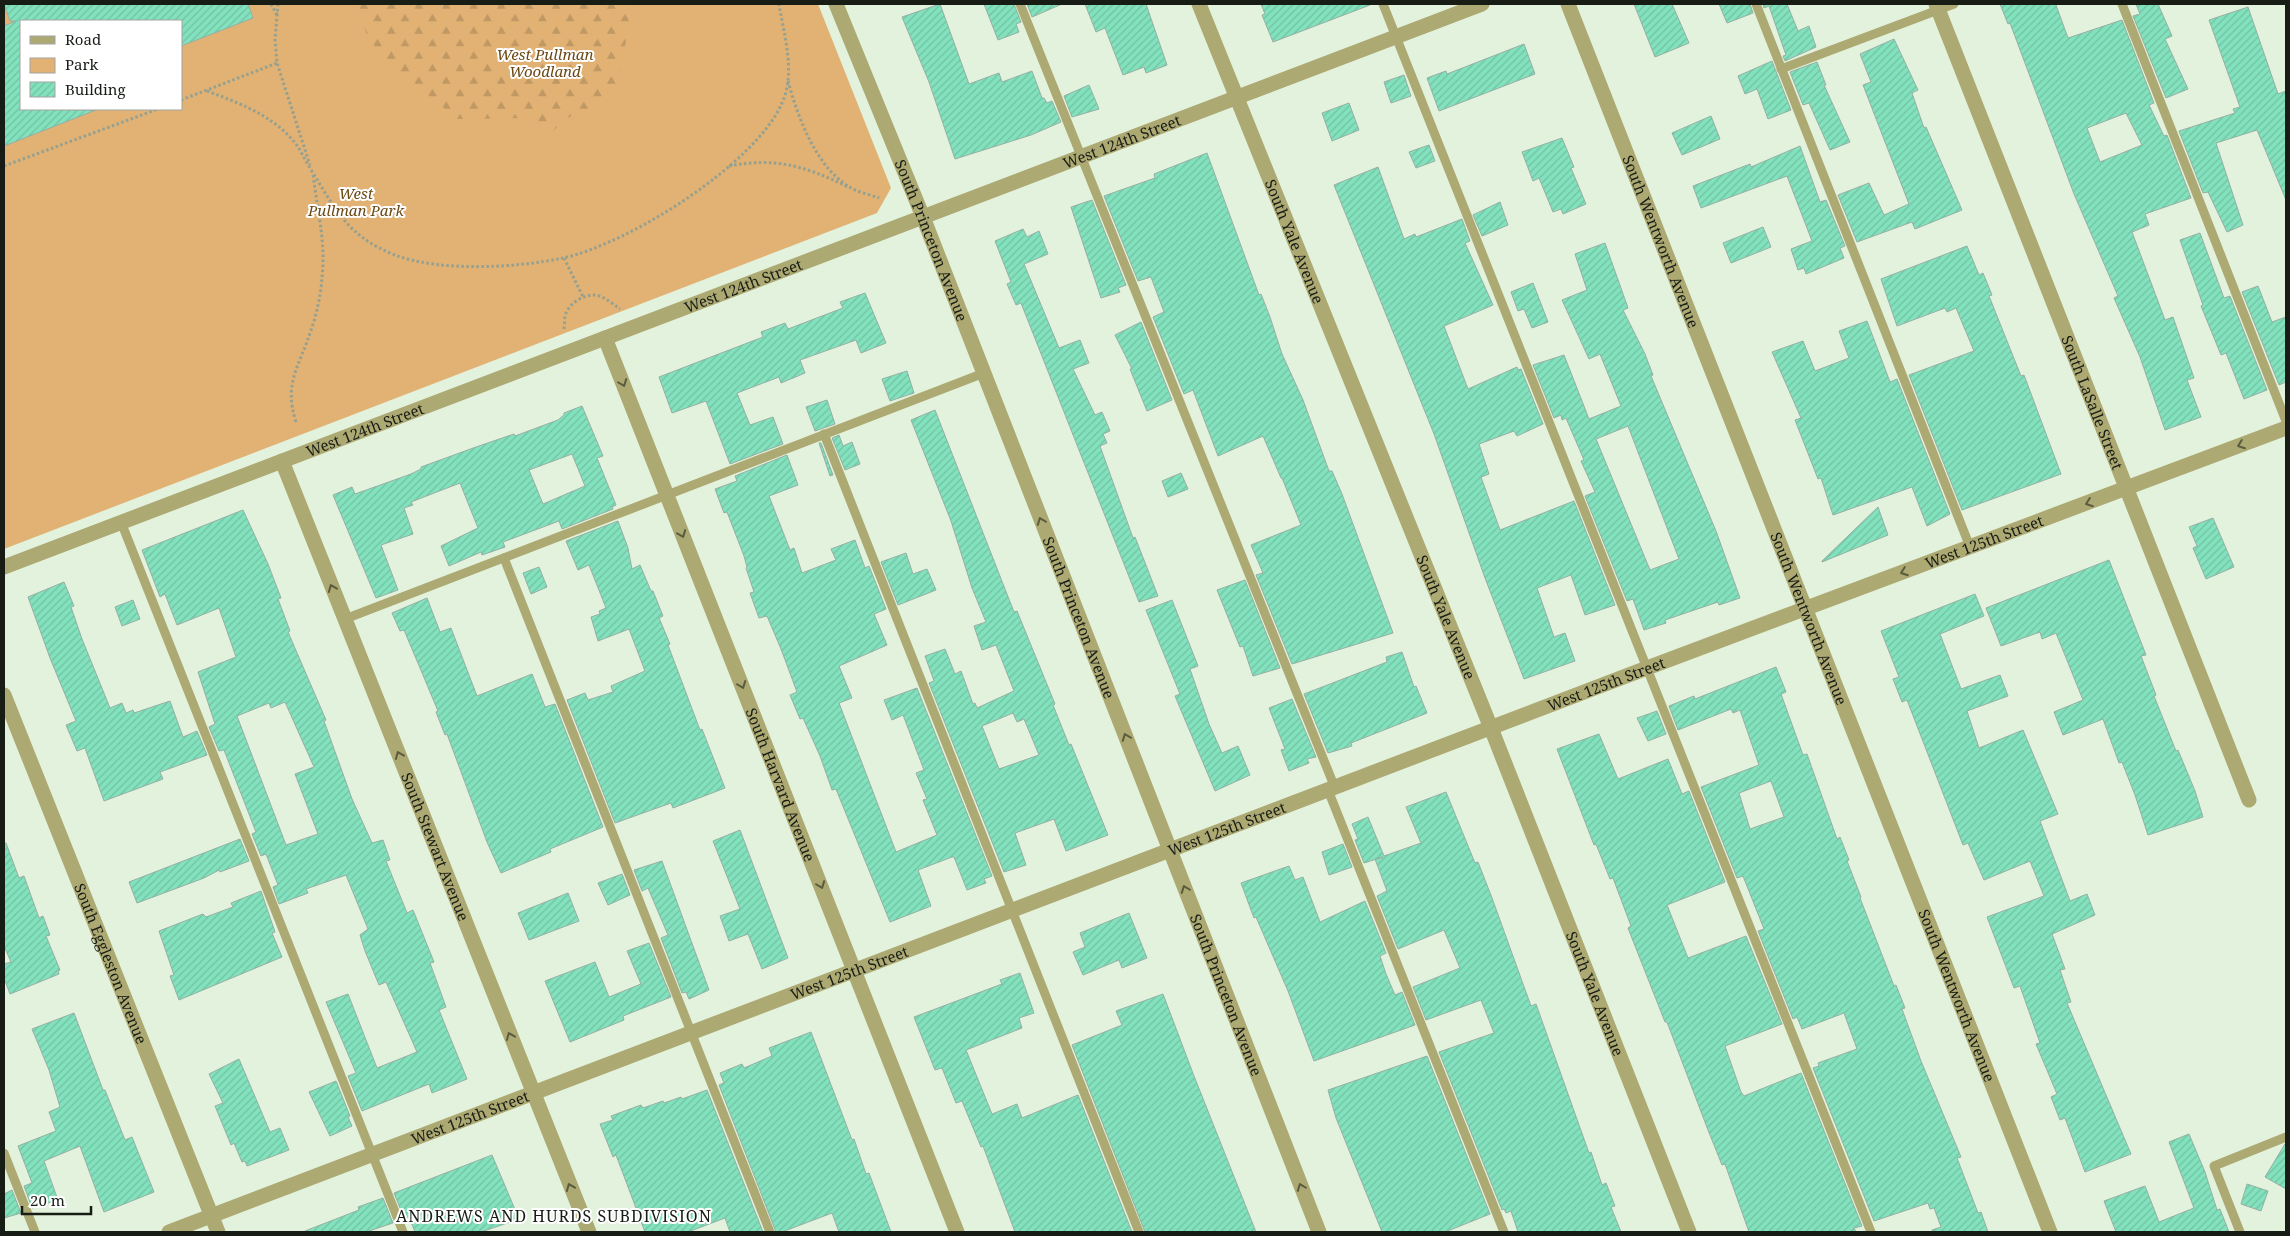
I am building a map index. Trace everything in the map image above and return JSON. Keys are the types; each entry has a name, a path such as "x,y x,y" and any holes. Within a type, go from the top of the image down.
{"street":[{"name":"South Princeton Avenue","path":"836,4 984,373 1319,1232"},
{"name":"South Yale Avenue","path":"1199,4 1491,728 1689,1232"},
{"name":"West 124th Street","path":"4,567 1482,4"},
{"name":"South Wentworth Avenue","path":"1568,4 2050,1232"},
{"name":"South LaSalle Street","path":"1937,7 2249,800"},
{"name":"South Harvard Avenue","path":"605,338 957,1232"},
{"name":"West 125th Street","path":"170,1232 1647,668 2286,428"},
{"name":"South Stewart Avenue","path":"282,461 588,1232"},
{"name":"South Eggleston Avenue","path":"4,694 218,1232"}],"lane":[{"path":"1020,4 1332,789 1504,1232"},
{"path":"1383,4 1870,1232"},
{"path":"1756,4 1970,547"},
{"path":"1782,69 1937,7 1954,4"},
{"path":"2122,4 2286,422"},
{"path":"344,619 984,373"},
{"path":"824,434 1139,1232"},
{"path":"121,522 403,1232"},
{"path":"504,558 690,1034 770,1232"},
{"path":"2240,1232 2214,1166 2286,1137"},
{"path":"4,1153 36,1232"}],"path":[{"path":"271,4 277,16"},
{"path":"278,4 275,40 277,63 312,171 323,247 322,277 312,330 291,381 291,398 296,422"},
{"path":"779,4 787,52 788,81 796,111 812,144 834,173 853,189"},
{"path":"182,100 277,63"},
{"path":"207,91 253,109 280,129 296,144 346,225 372,244 397,255 430,263 482,267 533,263 564,258 624,234 658,216 729,166 770,123 782,103 788,81"},
{"path":"4,166 155,110"},
{"path":"729,166 750,162 792,164 822,174 853,189 879,198"},
{"path":"564,258 583,297"},
{"path":"564,329 565,314 571,304 583,297 595,295 606,299 620,309"}],"green space":[{"name":"West Pullman Park","path":"4,4 818,4 891,188 877,213 4,549"},
{"name":"West Pullman Woodland","path":"355,4 637,4 630,15 619,85 596,106 567,118 552,132 524,118 458,119 384,61 368,37"}],"building":[{"path":"4,4 248,4 253,18 182,46 182,20 20,20 20,110 96,110 4,146 4,26 16,21 10,21"},
{"path":"940,4 969,84 999,73 1002,82 1032,71 1042,98 1047,103 1052,101 1061,122 1031,135 955,159 929,82 902,17"},
{"path":"984,4 1014,4 1021,22 1016,24 1019,32 998,40"},
{"path":"1027,4 1062,4 1032,17"},
{"path":"1085,4 1146,4 1167,65 1146,73 1144,67 1123,75 1105,28 1096,32"},
{"path":"1261,4 1370,5 1273,42 1262,15 1265,14"},
{"path":"1634,4 1672,4 1689,43 1655,57"},
{"path":"1719,4 1750,4 1753,13 1727,23"},
{"path":"1763,4 1787,4 1798,31 1809,26 1816,47 1785,61 1783,56 1786,55 1769,6 1764,8"},
{"path":"2000,4 2057,4 2068,38 2122,20 2154,103 2149,105 2164,136 2167,135 2191,198 2145,214 2149,225 2132,232 2165,320 2173,317 2194,378 2187,380 2201,417 2165,430 2140,357 2114,298 2118,296 2074,194 2010,23 2008,24","holes":["2126,113 2142,145 2100,162 2087,128"]},
{"path":"2136,4 2158,4 2172,36 2165,39 2188,89 2166,98 2133,16 2140,14"},
{"path":"2248,7 2278,94 2286,91 2286,200 2257,130 2216,143 2243,225 2227,232 2208,192 2203,193 2179,131 2235,113 2233,109 2240,107 2209,20"},
{"path":"1894,39 1918,90 1912,93 1924,128 1926,127 1962,210 1915,229 1912,222 1857,242 1838,195 1869,183 1884,215 1909,204 1863,85 1871,82 1860,54"},
{"path":"1524,44 1535,74 1439,111 1427,78 1446,71 1447,74"},
{"path":"1772,61 1791,110 1768,119 1757,89 1745,94 1738,76"},
{"path":"1817,62 1826,85 1824,85 1850,142 1830,150 1809,103 1803,105 1790,72"},
{"path":"1404,75 1411,96 1391,103 1384,82"},
{"path":"1089,85 1099,109 1072,117 1064,96"},
{"path":"1349,103 1359,130 1332,141 1322,113"},
{"path":"1711,116 1720,139 1682,155 1672,133"},
{"path":"1562,138 1574,167 1571,168 1586,204 1563,214 1561,209 1553,212 1539,178 1533,181 1522,152"},
{"path":"1429,145 1435,161 1416,168 1409,152"},
{"path":"1800,146 1820,202 1826,200 1845,246 1840,248 1844,258 1806,274 1804,268 1798,270 1791,249 1812,241 1787,176 1701,208 1693,186 1750,164 1751,167"},
{"path":"1207,153 1259,295 1261,294 1282,354 1303,400 1329,471 1332,471 1342,494 1393,633 1292,664 1256,575 1263,573 1251,545 1301,525 1263,436 1218,456 1193,390 1184,394 1153,317 1164,312 1151,277 1138,281 1104,196 1155,178 1154,174"},
{"path":"1378,167 1404,239 1415,234 1416,237 1462,219 1470,241 1465,243 1493,305 1444,326 1468,389 1517,367 1518,370 1521,369 1543,424 1517,436 1514,431 1479,444 1489,474 1481,477 1500,530 1574,501 1615,605 1585,615 1571,575 1537,588 1554,637 1565,633 1575,661 1524,679 1485,578 1434,434 1334,185"},
{"path":"1092,200 1126,285 1118,288 1120,292 1101,298 1071,207"},
{"path":"1500,202 1508,225 1482,236 1473,215"},
{"path":"1763,227 1771,247 1731,263 1723,243"},
{"path":"1023,229 1027,237 1039,231 1048,254 1024,264 1059,348 1080,340 1089,363 1073,369 1095,415 1102,412 1110,431 1103,434 1107,443 1100,446 1133,538 1135,537 1158,596 1139,602 1021,303 1016,305 1007,284 1011,282 995,241"},
{"path":"2200,233 2224,298 2230,296 2267,390 2244,399 2226,353 2221,355 2201,306 2203,305 2180,240"},
{"path":"1605,243 1628,308 1623,310 1645,354 1653,375 1651,376 1716,531 1740,598 1719,605 1718,602 1665,620 1666,623 1644,630 1633,599 1627,601 1585,496 1595,492 1581,461 1584,460 1566,418 1562,420 1561,415 1554,418 1533,365 1564,355 1589,419 1621,406 1600,354 1589,359 1562,300 1587,290 1575,254","holes":["1628,426 1679,559 1650,570 1596,439"]},
{"path":"1967,246 1979,275 1983,273 1992,295 1989,296 2021,376 2024,375 2061,474 1962,510 1909,375 1974,351 1956,308 1947,312 1945,308 1897,326 1881,279"},
{"path":"1533,283 1548,322 1532,328 1524,309 1518,311 1511,292"},
{"path":"2258,286 2272,322 2286,317 2286,382 2279,385 2242,292"},
{"path":"865,293 886,343 861,353 856,340 800,360 805,373 781,383 779,377 737,393 750,425 773,417 783,444 730,464 706,401 672,413 659,377 763,337 761,332 785,323 788,329 843,308 840,302"},
{"path":"1867,321 1890,382 1897,379 1950,514 1927,526 1912,487 1833,515 1821,478 1818,479 1795,420 1801,418 1772,352 1803,341 1815,371 1849,358 1839,331"},
{"path":"1141,322 1172,400 1147,411 1130,369 1132,369 1115,335"},
{"path":"907,371 914,393 890,401 882,379"},
{"path":"827,400 835,424 815,431 806,407"},
{"path":"582,406 603,456 597,458 616,505 612,507 613,509 562,529 559,521 503,542 505,547 482,555 481,552 449,566 441,546 478,528 460,483 411,502 413,505 404,508 413,534 381,545 398,590 376,598 333,495 352,487 355,494 411,474 421,469 421,467 558,420 564,413","holes":["572,454 585,486 543,504 529,470"]},
{"path":"935,410 1014,612 1017,611 1055,704 1053,705 1069,745 1071,744 1108,835 1066,851 1054,819 1015,833 1026,865 1004,872 929,683 934,681 925,656 945,649 955,674 961,671 973,704 975,703 977,708 1014,691 996,645 982,650 974,626 986,622 972,588 951,521 911,420","holes":["1013,713 1017,722 1024,719 1039,755 999,769 982,726"]},
{"path":"839,435 843,446 852,442 860,464 845,470 832,438"},
{"path":"819,443 821,443 833,475 830,476"},
{"path":"787,455 798,485 769,496 790,550 794,548 802,573 836,560 831,549 855,540 865,568 869,566 886,609 874,614 887,645 839,666 852,698 839,703 896,852 937,835 923,800 927,799 916,773 924,770 903,715 892,720 884,700 917,688 992,876 984,879 986,883 967,890 954,857 918,870 931,906 890,922 836,789 832,790 820,756 803,718 800,719 790,695 797,692 767,616 759,618 750,593 754,592 744,556 727,512 724,513 715,489 737,481 735,476"},
{"path":"1181,473 1188,489 1168,497 1162,481"},
{"path":"1878,507 1888,535 1822,562 1822,561"},
{"path":"243,510 268,564 281,598 278,599 290,631 288,632 326,720 324,721 352,799 372,843 383,840 390,860 386,861 407,913 413,910 434,962 430,963 446,1007 439,1010 467,1079 432,1093 429,1084 362,1111 348,1076 356,1073 326,1002 348,994 377,1068 417,1052 386,982 379,985 365,951 360,935 368,929 346,875 306,889 308,893 279,904 273,887 278,885 266,854 261,856 252,834 256,832 224,750 219,751 209,727 215,724 198,672 236,657 219,608 177,625 165,594 160,597 142,550","holes":["285,702 314,767 295,774 318,834 286,845 237,716 269,703 271,708"]},
{"path":"2213,518 2234,567 2206,579 2193,548 2197,546 2189,527"},
{"path":"618,521 628,548 632,569 640,565 651,591 653,591 663,616 659,618 670,644 668,645 700,730 702,729 725,788 673,808 671,803 615,823 567,700 585,693 588,700 613,692 611,686 645,671 629,629 598,641 591,617 600,614 599,611 606,608 589,565 578,570 566,541"},
{"path":"906,553 913,574 927,569 936,590 898,605 881,562"},
{"path":"2109,560 2146,655 2141,656 2156,695 2154,696 2176,751 2178,750 2195,791 2203,817 2148,835 2135,795 2122,762 2119,763 2103,719 2063,735 2054,712 2083,700 2056,633 2042,639 2040,632 2001,646 1986,608"},
{"path":"539,567 547,587 531,594 523,573"},
{"path":"1245,580 1280,668 1253,676 1243,646 1240,647 1217,590"},
{"path":"64,582 74,606 71,607 82,639 110,708 122,703 126,713 133,710 134,713 170,701 183,737 197,731 207,755 160,772 163,779 104,801 85,748 77,751 66,725 76,721 50,658 28,597"},
{"path":"1975,594 1984,616 1940,634 1961,689 2000,675 2008,696 1967,711 1979,748 2023,730 2058,814 2040,821 2070,901 2087,894 2095,915 2052,934 2065,969 2060,970 2071,1002 2067,1003 2131,1154 2085,1172 2065,1118 2060,1120 2051,1097 2057,1094 2036,1044 2040,1043 2020,986 2014,988 1987,917 2044,896 2030,861 1984,880 1968,843 1963,845 1907,700 1902,702 1893,679 1899,677 1881,631"},
{"path":"427,598 440,632 451,628 477,696 532,674 545,707 555,704 603,827 550,849 551,852 501,873 487,842 420,668 404,630 400,631 392,613"},
{"path":"133,600 140,619 122,626 115,607"},
{"path":"1172,600 1198,666 1190,669 1209,724 1222,753 1238,746 1250,775 1215,791 1175,696 1180,694 1146,610"},
{"path":"1402,652 1414,687 1416,686 1427,713 1351,743 1352,746 1328,753 1304,694 1387,662 1386,657"},
{"path":"1776,667 1786,692 1781,694 1803,755 1807,754 1837,839 1840,837 1849,860 1847,861 1860,898 1894,986 1896,985 1905,1008 1902,1009 1921,1061 1961,1157 1957,1158 1978,1213 1981,1212 1988,1232 1932,1232 1932,1230 1941,1227 1934,1208 1930,1209 1928,1203 1874,1221 1813,1068 1819,1066 1818,1063 1857,1049 1844,1013 1802,1029 1797,1017 1793,1019 1758,931 1764,929 1743,876 1737,878 1701,787 1759,765 1740,710 1733,713 1731,709 1678,730 1669,706 1694,696 1695,699","holes":["1771,781 1784,817 1750,829 1739,793"]},
{"path":"1292,699 1316,757 1307,759 1309,763 1289,771 1281,750 1285,749 1269,708"},
{"path":"1657,711 1666,734 1648,741 1637,718"},
{"path":"1599,734 1618,779 1668,759 1682,794 1689,791 1725,882 1667,905 1688,958 1746,936 1782,1024 1725,1046 1741,1092 1744,1096 1801,1073 1862,1226 1854,1228 1856,1232 1749,1232 1725,1164 1722,1165 1667,1022 1665,1022 1628,928 1631,926 1613,878 1610,879 1596,844 1594,845 1557,749"},
{"path":"1446,792 1475,863 1478,862 1531,1006 1536,1004 1589,1153 1591,1152 1602,1185 1606,1183 1615,1206 1611,1207 1621,1232 1518,1232 1511,1211 1506,1213 1504,1209 1502,1210 1439,1052 1494,1033 1481,1000 1426,1020 1413,987 1460,968 1444,930 1398,949 1377,896 1387,891 1375,859 1364,863 1355,840 1358,839 1352,824 1368,817 1384,856 1421,843 1406,807"},
{"path":"740,830 788,958 762,969 748,934 729,941 720,916 740,909 713,841"},
{"path":"240,839 249,861 220,872 219,870 204,878 137,903 129,882"},
{"path":"4,843 6,843 19,878 24,876 39,918 43,916 50,935 46,936 60,970 58,971 59,974 10,994 4,978 4,964 11,962 4,946"},
{"path":"1343,844 1352,867 1329,875 1322,852"},
{"path":"662,861 709,990 689,999 686,992 682,993 661,938 668,935 648,888 642,891 634,870"},
{"path":"1289,866 1295,880 1303,877 1320,922 1365,901 1386,953 1380,956 1386,974 1395,995 1402,992 1415,1025 1314,1061 1288,991 1256,917 1254,918 1241,883"},
{"path":"622,874 630,895 608,905 598,883"},
{"path":"261,891 275,932 272,933 282,957 179,1000 170,976 174,975 159,931 203,914 206,917 233,907 231,903"},
{"path":"568,893 579,921 529,940 518,913"},
{"path":"1129,913 1147,958 1122,968 1119,960 1083,975 1073,952 1085,947 1080,933"},
{"path":"649,943 671,997 623,1016 624,1020 570,1042 545,981 595,962 609,997 641,984 627,951"},
{"path":"1020,973 1034,1013 1019,1018 1022,1028 966,1050 992,1114 1017,1104 1022,1118 1078,1095 1132,1232 1015,1232 983,1146 981,1147 962,1101 956,1103 942,1068 935,1070 914,1017 1002,984 1000,980"},
{"path":"1163,994 1256,1232 1145,1232 1072,1045 1122,1025 1116,1011"},
{"path":"74,1013 103,1090 105,1090 125,1140 132,1137 154,1192 104,1212 80,1146 44,1161 58,1200 32,1208 24,1186 32,1183 18,1146 56,1131 49,1112 60,1107 49,1070 32,1029"},
{"path":"811,1032 852,1140 854,1139 866,1174 869,1173 891,1232 839,1232 832,1213 782,1232 776,1232 719,1085 724,1083 720,1073 742,1064 744,1068 772,1056 769,1048"},
{"path":"1427,1056 1490,1214 1445,1232 1382,1232 1336,1118 1328,1090"},
{"path":"239,1059 270,1132 280,1128 289,1150 247,1166 245,1161 242,1162 234,1143 231,1145 215,1106 223,1103 209,1074"},
{"path":"336,1081 352,1126 330,1136 309,1092"},
{"path":"707,1090 763,1232 730,1232 725,1218 688,1232 645,1232 616,1155 613,1157 600,1124 613,1120 611,1116 641,1105 643,1108 663,1101 664,1103 681,1097 682,1099"},
{"path":"2189,1134 2205,1172 2217,1210 2220,1209 2229,1232 2116,1232 2104,1201 2145,1186 2159,1222 2194,1208 2169,1142"},
{"path":"2286,1144 2286,1189 2265,1177"},
{"path":"492,1155 519,1219 481,1232 415,1232 409,1217 404,1218 394,1193"},
{"path":"2247,1184 2268,1191 2261,1211 2241,1204"},
{"path":"12,1190 21,1213 4,1218 4,1194"},
{"path":"383,1198 393,1223 366,1232 305,1231 359,1210 358,1207"}],"district":[{"name":"ANDREWS AND HURDS SUBDIVISION","path":"554,1216"}]}
